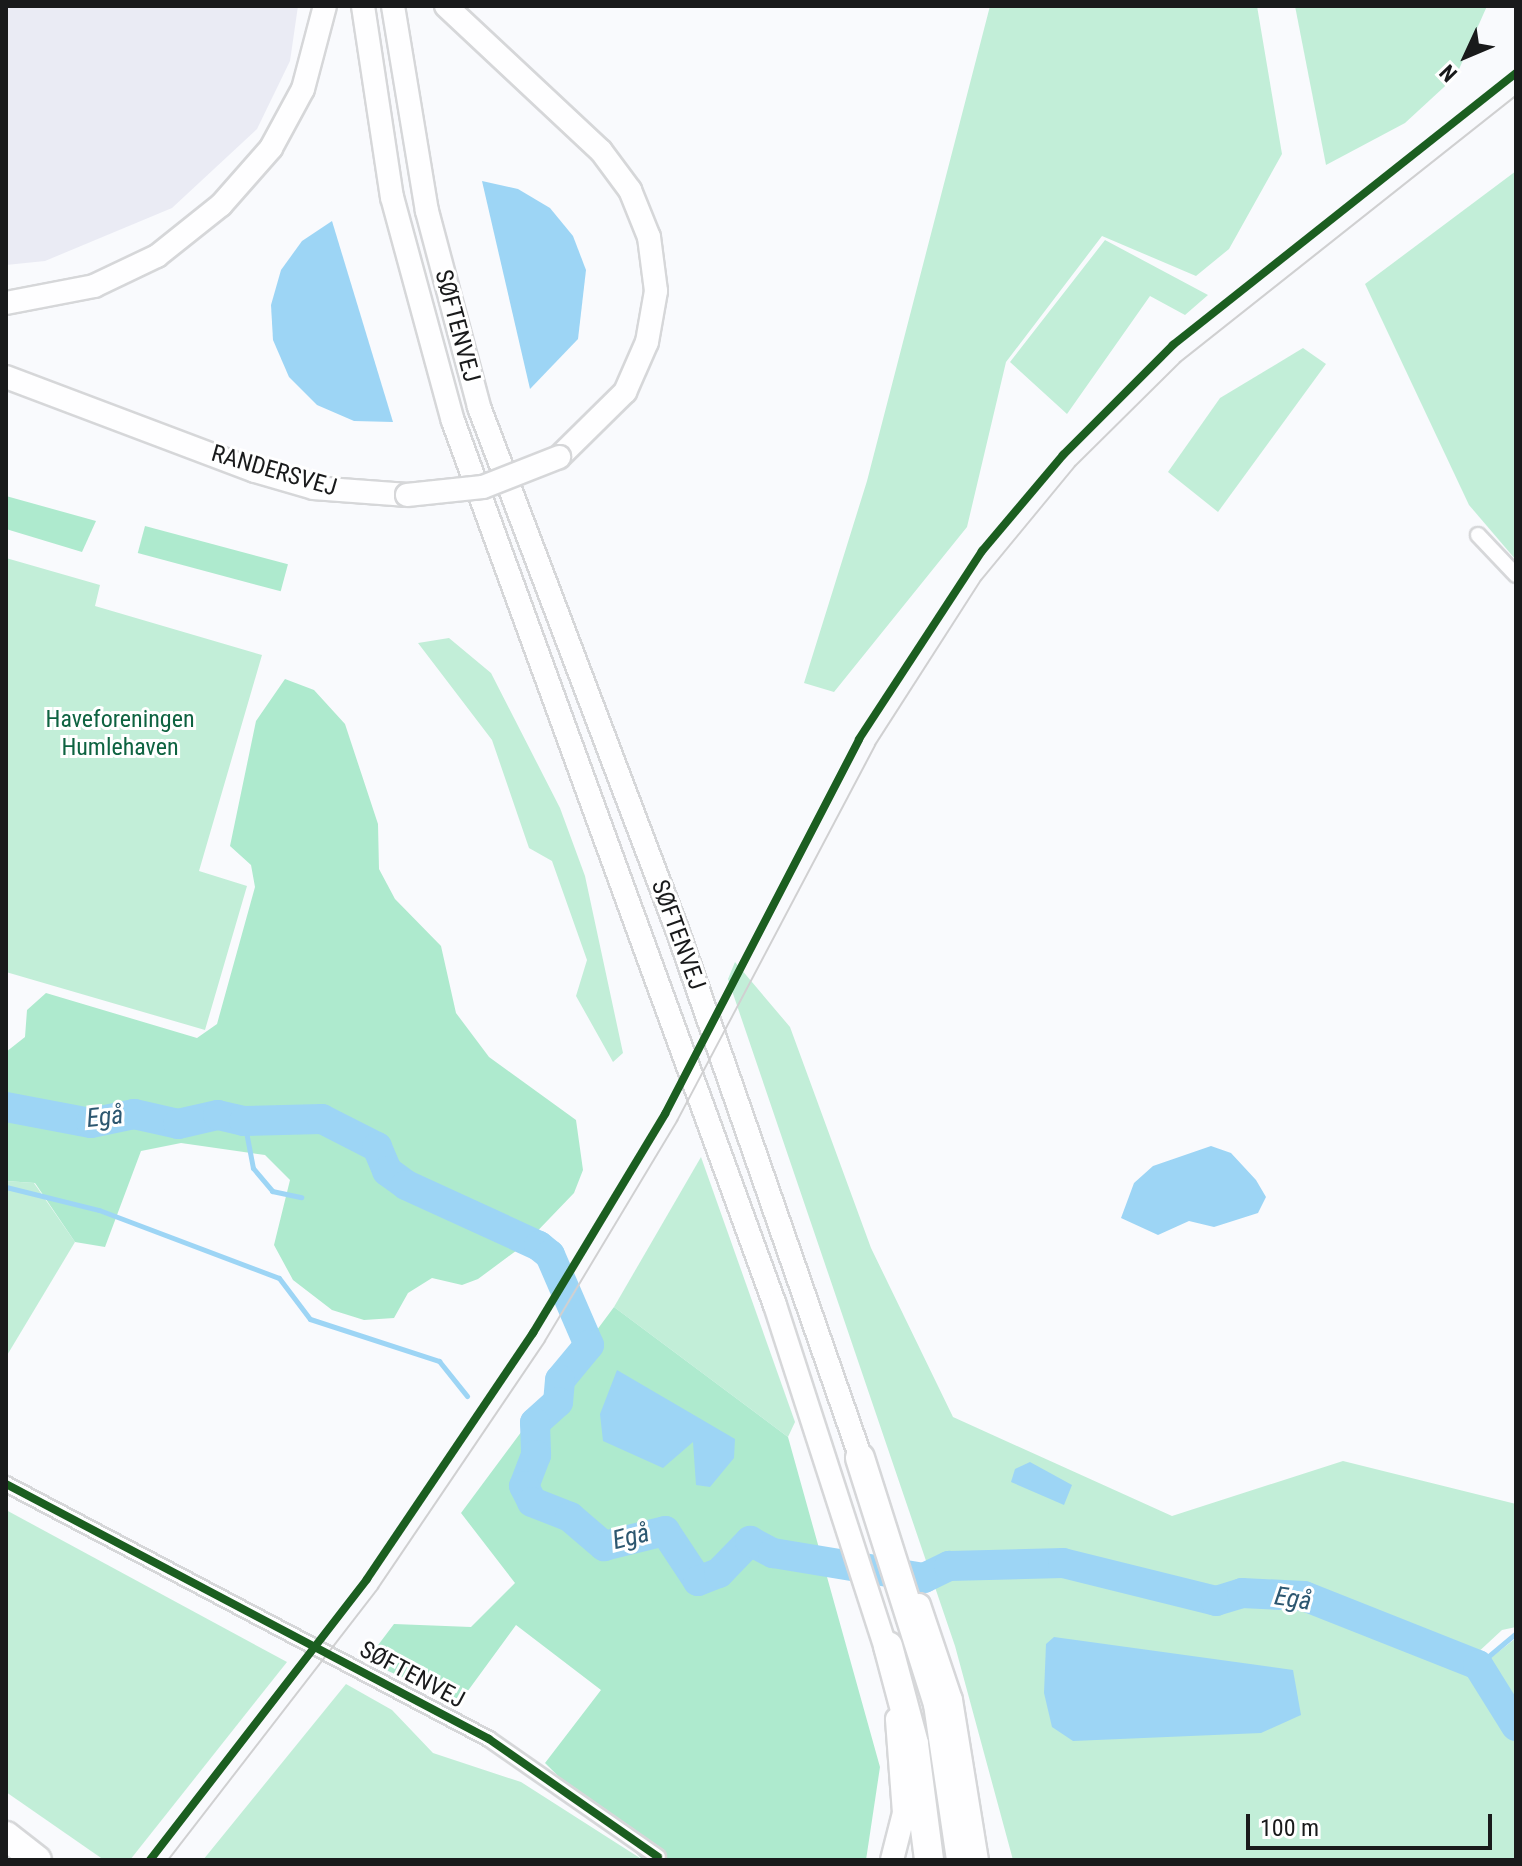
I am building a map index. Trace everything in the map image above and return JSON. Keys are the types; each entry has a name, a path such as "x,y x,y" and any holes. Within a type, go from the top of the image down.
{"highway":[{"path":"860,1458 928,1646 949,1757 961,1860"},
{"path":"887,1645 914,1744 929,1860"},
{"path":"6,1836 37,1860"}],"main road":[{"path":"6,303 94,286 157,256 221,205 271,148 303,89 325,6"},
{"name":"SØFTENVEJ","path":"363,6 392,197 453,421 653,959 887,1645 904,1783 892,1860"},
{"name":"SØFTENVEJ","path":"393,6 427,211 479,407 678,932 860,1458"},
{"name":"RANDERSVEJ","path":"6,377 255,471 314,488 407,495 483,487 559,457 625,392 647,342 656,291 649,237 630,190 601,151 446,6"},
{"path":"928,1646 963,1755 977,1860"}],"street":[{"path":"1478,535 1516,575"},
{"name":"SØFTENVEJ","path":"6,1484 489,1739 658,1857"}],"shaded area":[{"path":"6,6 298,6 290,61 257,129 172,208 45,261 6,265"}],"green space":[{"path":"990,6 1257,6 1282,154 1229,249 1196,276 1102,236 1006,362 967,527 834,692 804,683 867,481"},
{"path":"1295,6 1487,6 1456,76 1405,123 1326,165"},
{"path":"1516,171 1516,560 1469,505 1365,284"},
{"path":"1105,240 1208,295 1185,315 1150,296 1067,414 1010,362"},
{"path":"1303,348 1326,364 1218,512 1168,472 1220,398"},
{"path":"6,496 96,521 82,552 6,529"},
{"path":"145,526 288,564 281,591 138,553"},
{"name":"Haveforeningen Humlehaven","path":"6,558 100,585 95,606 262,655 199,871 247,886 205,1030 6,972"},
{"path":"449,638 491,673 560,808 585,876 623,1053 613,1062 576,996 587,960 552,861 529,848 492,740 418,643"},
{"path":"285,679 314,690 345,724 378,824 379,869 395,899 441,946 456,1013 489,1057 576,1120 583,1170 574,1193 524,1245 478,1279 462,1285 432,1278 408,1293 394,1318 364,1320 332,1310 293,1280 274,1245 290,1180 265,1155 181,1143 141,1151 105,1247 75,1242 35,1183 6,1181 6,1052 25,1037 27,1010 46,993 197,1038 217,1024 255,887 251,865 230,846 256,721"},
{"path":"735,962 790,1027 871,1248 953,1417 1172,1516 1343,1461 1516,1504 1516,1627 1502,1630 1474,1656 1309,1593 1239,1588 1218,1595 1105,1573 1072,1558 973,1559 977,1572 1070,1568 1213,1607 1292,1600 1474,1671 1516,1638 1516,1860 1013,1860 955,1646 728,979"},
{"path":"701,1157 795,1422 788,1437 614,1307"},
{"path":"6,1181 34,1183 75,1242 6,1357"},
{"path":"614,1307 788,1437 880,1767 866,1860 643,1860 545,1763 601,1690 516,1625 459,1703 366,1661 394,1624 471,1627 515,1583 461,1513"},
{"path":"6,1510 287,1662 130,1860 104,1860 6,1792"},
{"path":"346,1684 392,1710 433,1753 521,1782 643,1860 203,1860"}],"water":[{"path":"482,181 518,189 550,208 573,236 586,270 578,339 530,389"},
{"path":"332,221 393,422 354,421 317,405 289,377 273,340 271,305 281,270 302,241"},
{"path":"1211,1146 1231,1153 1256,1180 1266,1197 1258,1213 1214,1227 1189,1221 1158,1235 1121,1218 1134,1183 1153,1166"},
{"path":"617,1370 735,1439 734,1458 710,1487 696,1485 693,1442 663,1468 603,1441 600,1414"},
{"path":"1030,1462 1072,1485 1064,1505 1011,1482 1015,1469"},
{"path":"1054,1637 1293,1670 1301,1715 1261,1733 1073,1741 1052,1727 1044,1693 1046,1644"}],"waterway":[{"name":"Egå","path":"6,1107 91,1123 134,1114 178,1124 218,1115 244,1121 322,1119 377,1147 387,1171 406,1185 539,1246 550,1255 589,1345 560,1380 558,1402 535,1423 536,1455 524,1486 532,1502 570,1517 604,1546 665,1531 698,1581 719,1573 750,1541 773,1553 924,1578 949,1566 1063,1563 1216,1601 1242,1593 1304,1596 1478,1665 1516,1726"},
{"path":"244,1121 253,1168 272,1191 301,1197"},
{"path":"6,1187 99,1210 279,1278 310,1319 439,1361 467,1396"},
{"path":"1478,1665 1516,1633"}],"tram line":[{"path":"168,1860 378,1588 545,1341 677,1121 875,745 981,580 1075,466 1180,362 1516,96"}],"cycle path":[{"path":"150,1860 367,1579 533,1333 665,1114 859,739 982,551 1063,455 1173,345 1516,73"},
{"path":"6,1484 489,1739 658,1857"}]}
